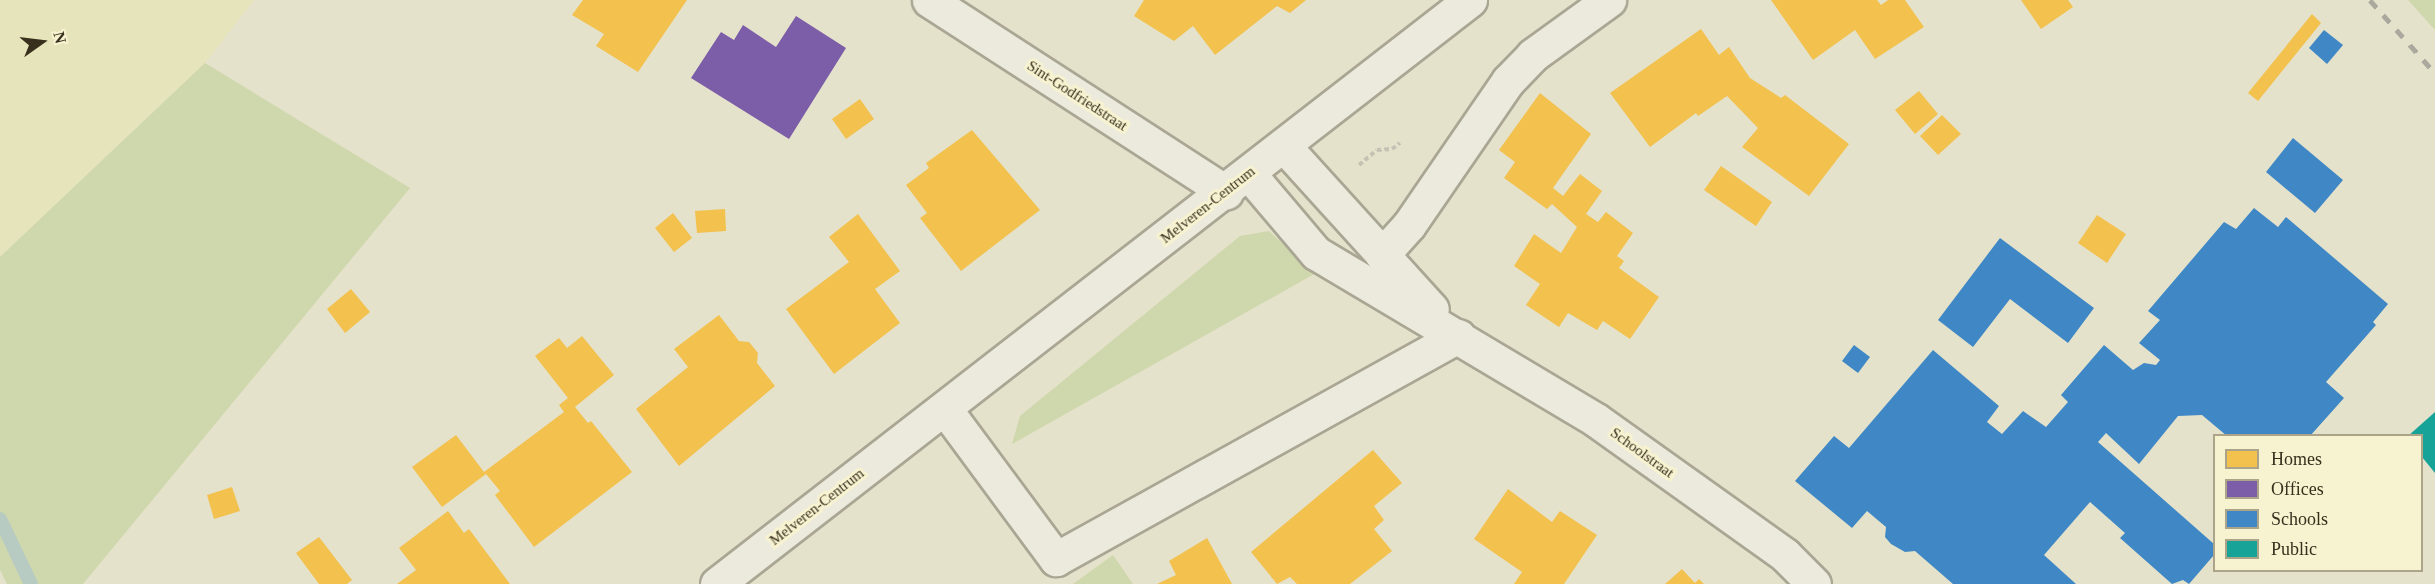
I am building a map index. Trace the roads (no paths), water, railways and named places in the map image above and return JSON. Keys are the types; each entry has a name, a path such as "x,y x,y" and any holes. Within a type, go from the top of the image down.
{"street":[{"name":"Sint-Godfriedstraat","path":"929,0 1237,183"},
{"name":"Melveren-Centrum","path":"717,584 1237,183 1470,0"},
{"path":"1382,255 1409,225 1508,81 1533,55 1609,0"},
{"name":"Schoolstraat","path":"1284,146 1458,336"},
{"name":"Schoolstraat","path":"1237,183 1316,253 1596,420 1785,555 1814,584"},
{"path":"945,409 1056,559 1458,336"}],"waterway":[{"path":"0,519 31,584"}],"railway":[{"path":"2370,0 2435,73"}]}
